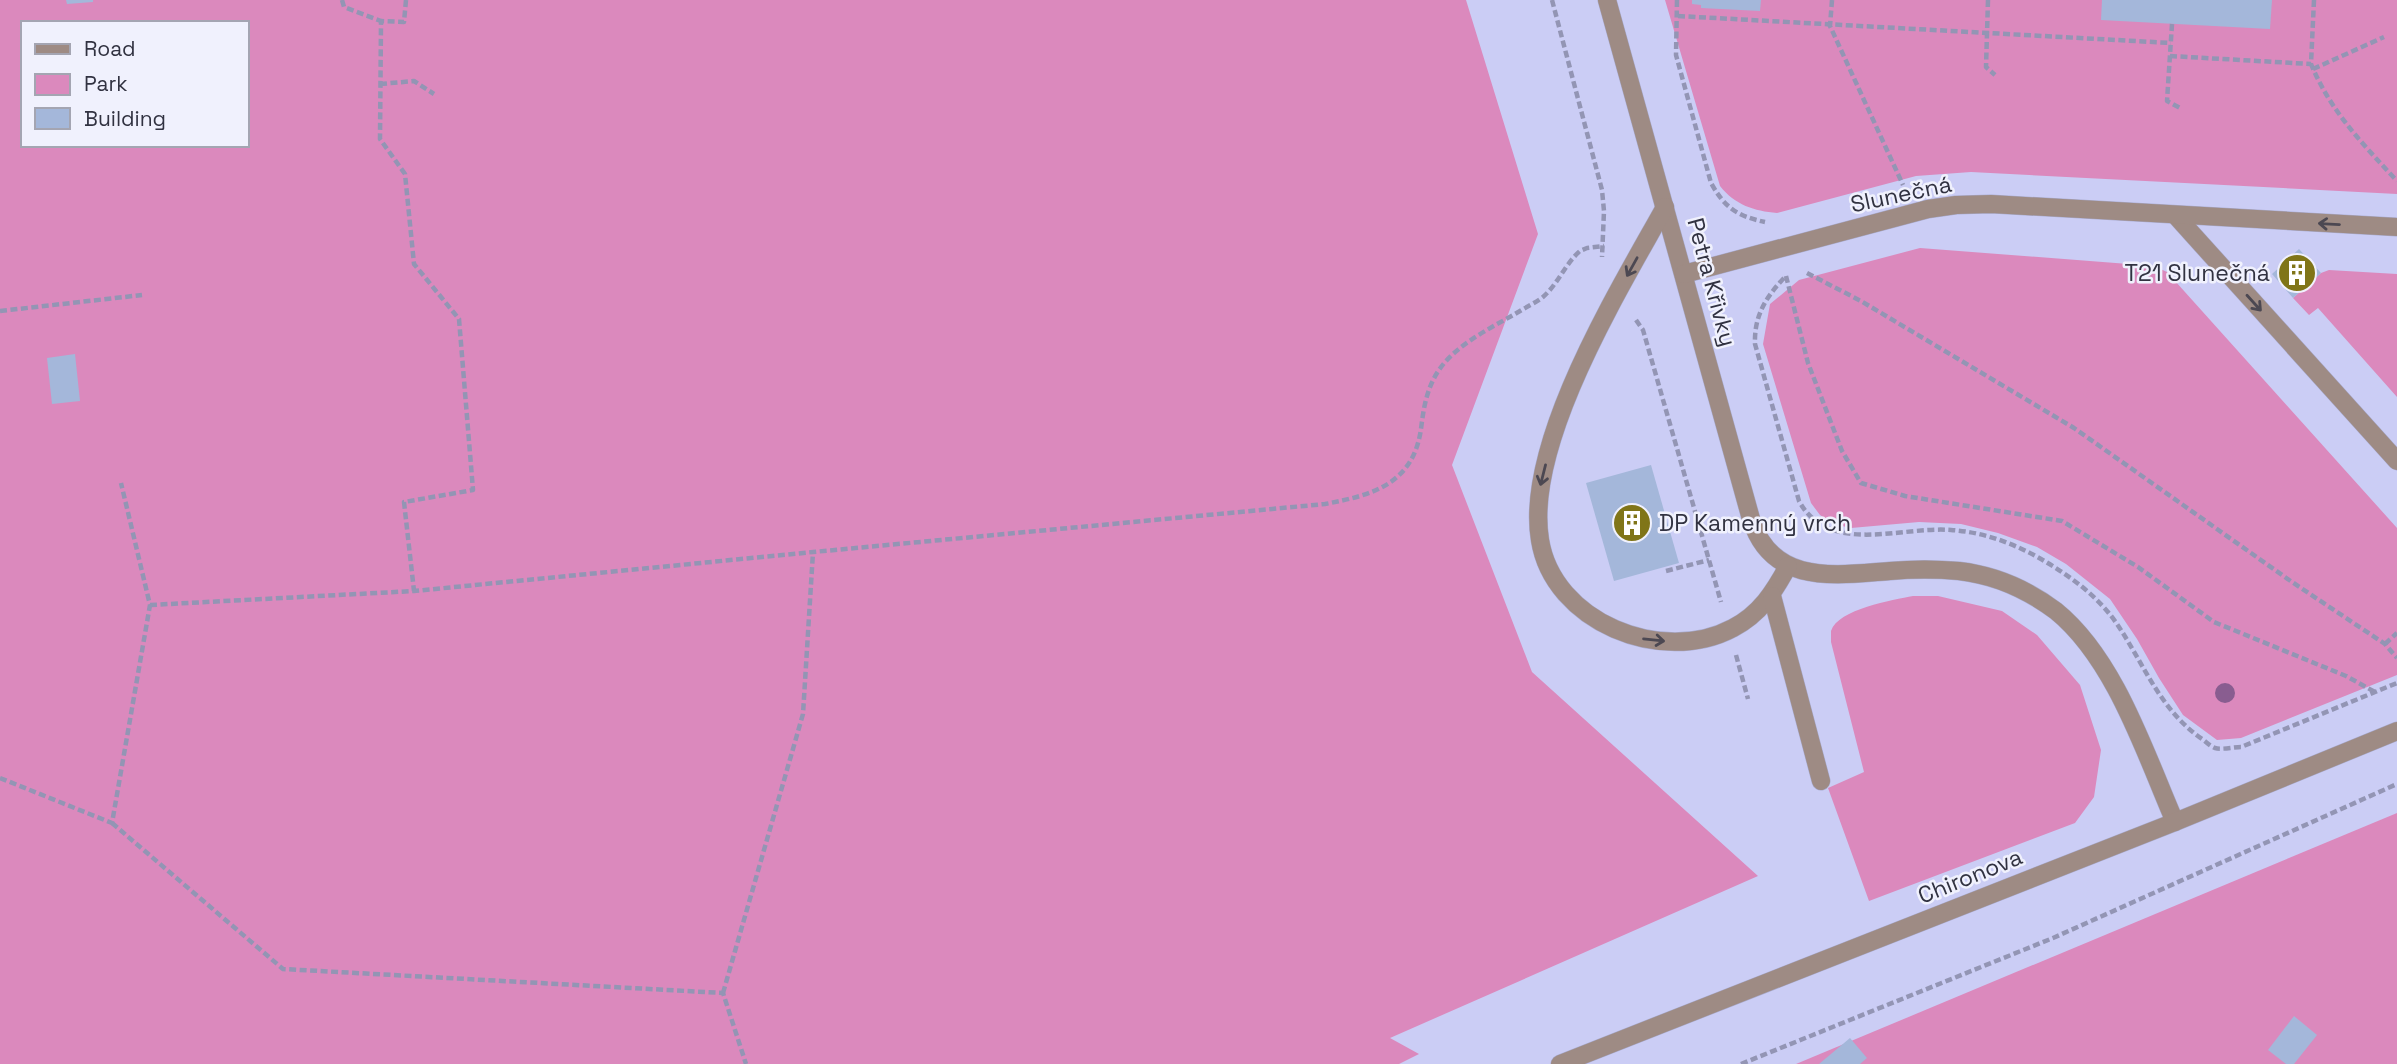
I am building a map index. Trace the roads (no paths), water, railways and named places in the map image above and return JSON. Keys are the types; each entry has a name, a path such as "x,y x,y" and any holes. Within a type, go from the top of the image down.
{"street":[{"name":"Petra Křivky","path":"1607,0 1755,530 1773,555 1788,566"},
{"name":"Slunečná","path":"1684,274 1928,209 1956,205 1991,204 2397,227"},
{"path":"1665,207 1618,292 1576,377 1552,440 1538,492 1540,540 1551,572 1570,599 1601,624 1639,638 1681,642 1729,630 1745,620 1772,596 1788,566 1808,573 1828,575 1918,569 1958,571 2005,583 2039,600 2070,623 2098,657 2132,723 2175,822"},
{"path":"2176,216 2397,461"},
{"path":"1772,596 1821,781"},
{"name":"Chironova","path":"1560,1064 2175,822 2397,731"}],"place":[{"name":"T21 Slunečná","path":"2297,273"},
{"name":"DP Kamenný vrch","path":"1632,523"}]}
